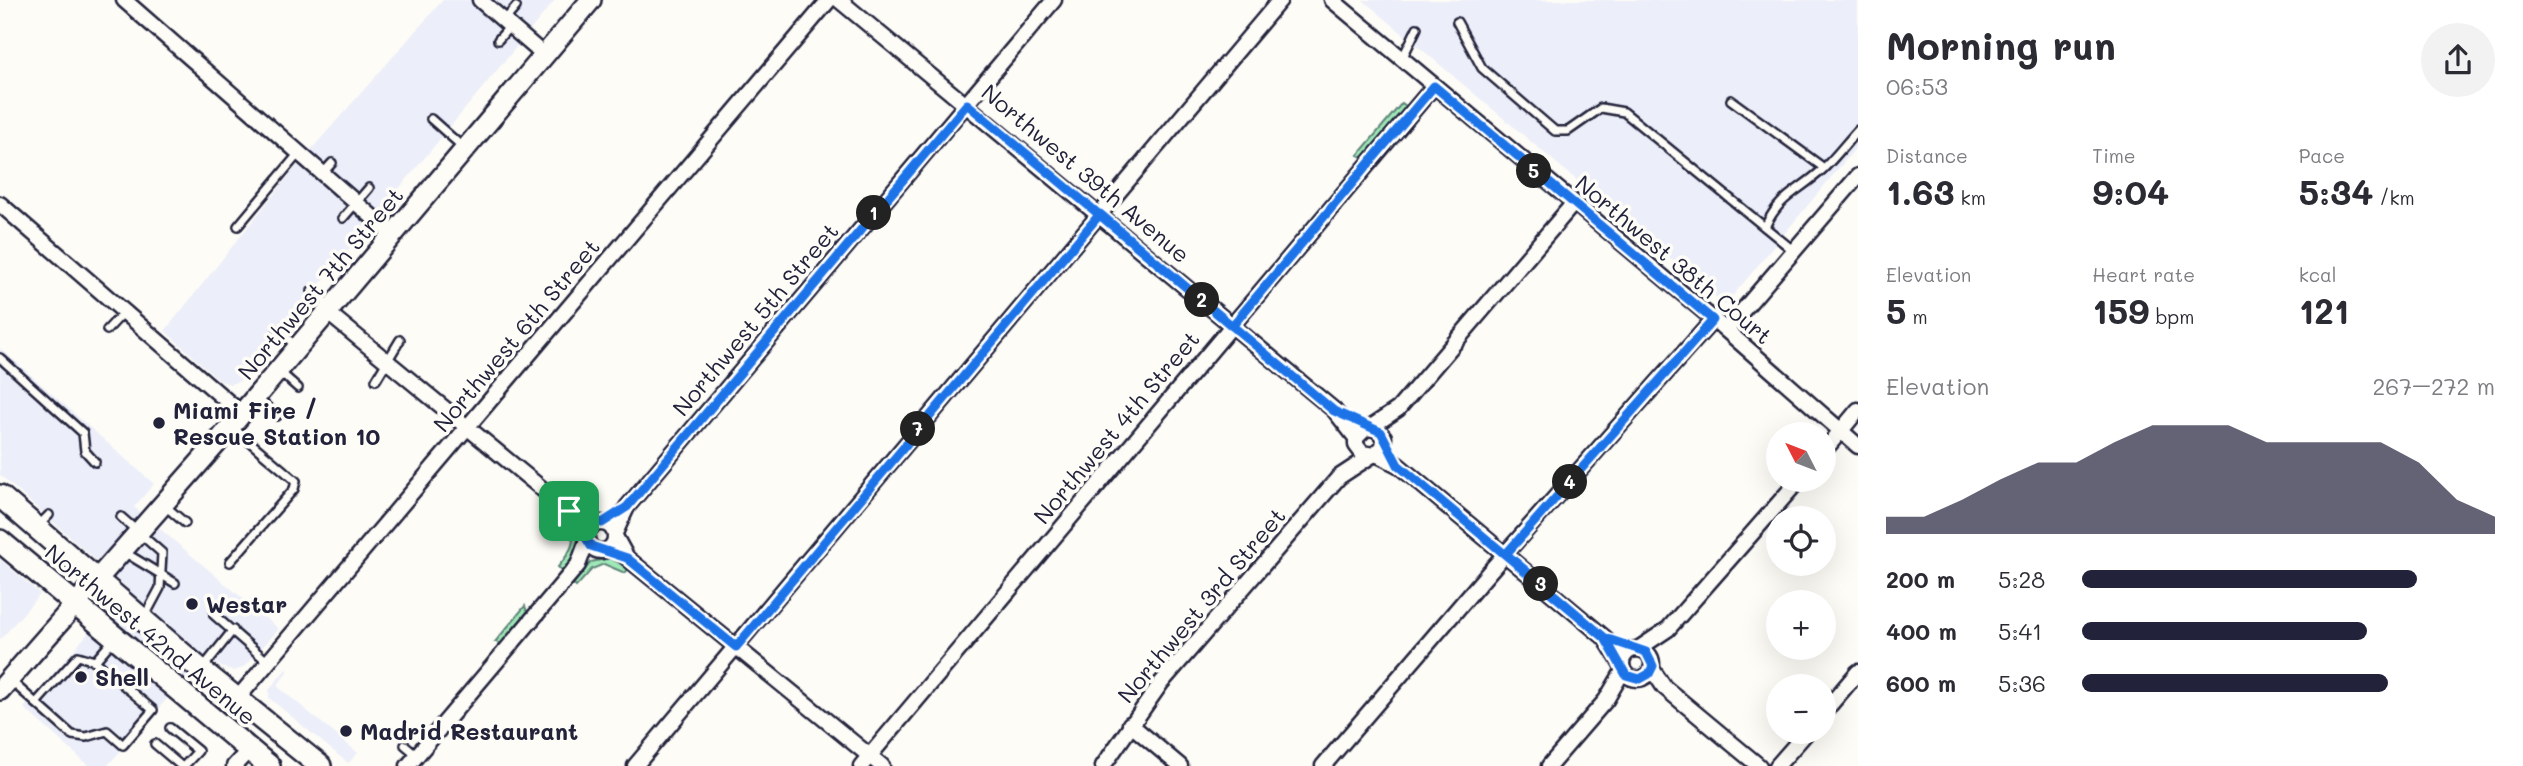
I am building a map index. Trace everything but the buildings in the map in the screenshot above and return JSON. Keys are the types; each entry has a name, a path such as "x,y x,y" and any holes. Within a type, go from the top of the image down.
{"main road":[{"name":"Northwest 7th Street","path":"5,685 98,582 237,420 591,0"},
{"name":"Northwest 42nd Avenue","path":"0,496 43,522 98,582 320,766"},
{"name":"Northwest 42nd Avenue","path":"0,541 270,766"}],"street":[{"path":"124,0 299,153 328,168 357,203 393,235"},
{"path":"480,0 545,56"},
{"name":"Northwest 6th Street","path":"237,699 829,0"},
{"name":"Northwest 39th Avenue","path":"839,0 1100,214 1362,435"},
{"name":"Northwest 5th Street","path":"609,543 627,507 1054,0"},
{"path":"635,766 1280,0"},
{"name":"Northwest 38th Court","path":"1332,0 1726,330 1858,446"},
{"name":"Northwest 4th Street","path":"865,761 1434,86"},
{"path":"1726,330 1858,176"},
{"path":"0,204 124,312 237,420"},
{"name":"Northwest 3rd Street","path":"1103,766 1161,683 1339,477 1362,435 1398,409 1573,204"},
{"path":"329,310 387,363 569,511 612,527 609,543 578,565 413,761"},
{"path":"1323,766 1713,320"},
{"name":"Northwest 3rd Street","path":"1339,477 1379,447 1398,409"},
{"path":"1836,436 1858,410"},
{"path":"1362,435 1362,453 1379,447"},
{"path":"1362,435 1605,638 1623,668 1638,680 1664,687"},
{"path":"1549,766 1606,701 1623,668 1625,655 1668,629 1788,492"},
{"name":"Northwest 5th Street","path":"587,539 590,528 627,507"},
{"path":"569,511 587,539 609,543 736,647 865,761 882,766"},
{"path":"578,565 587,539"},
{"path":"1606,701 1638,680 1652,666 1668,629"},
{"path":"1605,638 1650,654 1652,666 1664,687 1759,766"},
{"path":"1836,698 1858,672"},
{"path":"1130,724 1180,766"},
{"path":"1777,766 1796,744"},
{"path":"234,766 249,750"}],"lane":[{"path":"498,40 516,7"},
{"path":"1457,22 1482,68 1555,131 1568,131 1601,108 1624,112 1794,251"},
{"path":"1402,59 1417,29"},
{"path":"1731,100 1824,168"},
{"path":"431,119 466,150"},
{"path":"1765,227 1774,208 1789,193 1824,168 1858,130"},
{"path":"237,226 299,153"},
{"path":"343,218 369,188"},
{"path":"312,291 329,310"},
{"path":"107,330 124,312"},
{"path":"278,330 298,347"},
{"path":"376,380 400,340"},
{"path":"0,358 83,433 85,451 94,462"},
{"path":"278,371 298,388"},
{"path":"256,397 277,416"},
{"path":"230,562 294,489 296,481 237,420"},
{"path":"164,505 185,523"},
{"path":"121,517 162,553 162,575 155,603 142,619"},
{"path":"124,552 175,583"},
{"path":"214,615 268,662"},
{"path":"201,670 233,631"},
{"path":"95,661 115,638"},
{"path":"5,685 36,704 72,734 86,737 107,731 123,745 153,710 95,661 78,656 36,704"},
{"path":"128,689 148,666"},
{"path":"155,744 183,766 198,751 170,728"},
{"path":"405,745 413,761"}],"shaded area":[{"path":"443,0 555,0 240,381 230,384 220,381 165,331 295,168"},
{"path":"1363,0 1858,0 1858,145 1725,305"},
{"path":"0,348 154,484 134,507 279,629 245,666 235,671 221,667 206,655 107,766 89,766 24,708 127,588 0,475"},
{"path":"0,559 40,594 0,640"},
{"path":"286,669 288,671 277,686 358,753 348,763 269,698 269,690"}],"green space":[{"path":"1402,103 1407,107 1364,158 1358,155"},
{"path":"560,511 578,530 581,543 564,572 558,567 569,552 573,540 569,530 556,517"},
{"path":"610,558 629,568 625,573 604,564 592,569 576,587 573,584 591,562"},
{"path":"525,606 528,614 503,644 495,642"}],"place":[{"name":"Miami Fire / Rescue Station 10","path":"159,423"},
{"name":"Westar","path":"192,604"},
{"name":"Shell","path":"81,677"},
{"name":"Madrid Restaurant","path":"346,731"}],"route":[{"path":"569,511 591,546 596,550 606,550 627,558 736,647 1100,214 1166,270 1232,326 1434,86 1713,320 1506,554 1577,615 1605,638 1619,657 1626,675 1636,680 1649,674 1653,666 1650,654 1605,638 1506,554 1398,465 1381,432 1371,427 1366,428 1334,411 1232,326 1100,214 967,104 627,507 602,523 569,511"}]}
